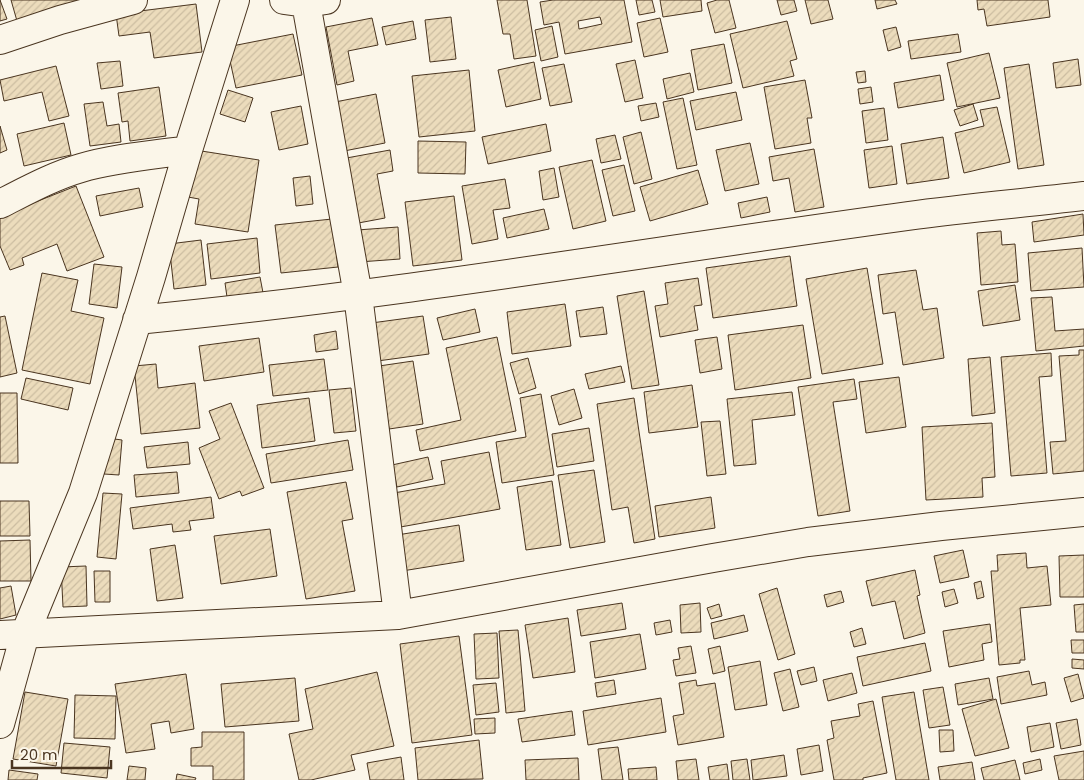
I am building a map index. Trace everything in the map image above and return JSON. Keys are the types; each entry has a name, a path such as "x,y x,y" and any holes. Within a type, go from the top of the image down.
{"street":[{"path":"0,40 60,20 133,0"},
{"path":"0,724 12,634 83,493 235,0"},
{"path":"305,1 358,295 398,616"},
{"path":"0,204 47,180 82,168 129,158 188,150"},
{"path":"137,320 232,311 358,295 909,216 1084,196"},
{"path":"12,634 398,616 808,542 941,526 1084,512"}],"building":[{"path":"0,0 7,19 0,21"},
{"path":"11,0 88,0 17,21"},
{"path":"497,0 527,0 536,56 514,59 510,34 503,34"},
{"path":"553,0 624,0 632,42 565,54 559,22 544,25 540,2","holes":["600,17 602,24 579,29 578,21"]},
{"path":"636,0 652,0 655,12 639,15"},
{"path":"660,0 701,0 702,11 663,17"},
{"path":"717,0 729,0 736,28 715,33 707,3"},
{"path":"777,0 794,0 797,11 781,15"},
{"path":"805,0 828,0 833,19 811,24"},
{"path":"875,0 895,0 897,4 877,9"},
{"path":"977,0 1048,0 1050,17 987,26 984,9 978,10"},
{"path":"196,4 202,52 154,58 150,32 119,36 116,14"},
{"path":"451,17 456,59 430,62 425,20"},
{"path":"372,18 378,45 348,51 354,81 337,85 326,27"},
{"path":"660,18 668,52 644,57 637,23"},
{"path":"413,21 416,39 386,45 382,27"},
{"path":"787,21 797,59 790,61 794,76 743,88 730,34"},
{"path":"552,26 558,57 541,61 535,30"},
{"path":"896,27 901,47 888,51 883,30"},
{"path":"293,34 302,75 236,88 227,47"},
{"path":"958,34 961,52 911,59 908,41"},
{"path":"724,44 732,83 698,90 691,50"},
{"path":"989,53 1000,98 957,107 947,63"},
{"path":"1078,59 1081,85 1056,88 1053,63"},
{"path":"635,60 643,98 625,102 616,64"},
{"path":"120,61 123,86 101,89 97,63"},
{"path":"534,62 541,99 506,107 498,70"},
{"path":"564,64 572,102 550,106 542,68"},
{"path":"1029,64 1044,165 1018,169 1004,68"},
{"path":"56,66 69,116 49,121 42,92 4,101 0,80"},
{"path":"469,70 475,131 419,137 412,76"},
{"path":"865,71 866,82 858,83 856,72"},
{"path":"690,73 694,92 667,99 663,79"},
{"path":"940,75 944,100 898,108 894,83"},
{"path":"805,80 812,118 807,118 811,143 775,149 764,87"},
{"path":"159,87 166,136 130,141 128,121 122,122 118,93"},
{"path":"871,87 873,102 860,104 858,89"},
{"path":"228,90 253,98 245,122 220,114"},
{"path":"736,92 742,120 696,130 690,101"},
{"path":"376,94 385,143 344,151 335,102"},
{"path":"683,98 697,165 677,169 663,102"},
{"path":"103,102 107,126 119,124 121,142 90,146 84,104"},
{"path":"656,103 659,117 641,121 638,106"},
{"path":"973,104 978,120 960,126 954,110"},
{"path":"301,106 308,144 279,150 271,112"},
{"path":"997,107 1010,162 964,173 955,133 984,126 980,110"},
{"path":"884,108 888,140 866,143 862,111"},
{"path":"64,123 71,155 24,166 17,134"},
{"path":"546,124 551,151 488,164 482,137"},
{"path":"0,126 7,150 0,153"},
{"path":"641,132 652,179 634,184 623,137"},
{"path":"615,135 621,159 601,163 596,139"},
{"path":"943,137 949,178 907,184 901,144"},
{"path":"418,141 466,142 465,174 418,173"},
{"path":"750,143 759,184 725,191 716,150"},
{"path":"892,146 897,184 869,188 864,150"},
{"path":"814,149 824,207 795,212 789,178 773,181 769,157"},
{"path":"195,150 259,160 248,232 195,224 199,199 188,197"},
{"path":"390,150 393,171 377,174 385,218 353,224 341,159"},
{"path":"592,160 606,221 573,229 559,167"},
{"path":"624,165 635,211 613,216 602,170"},
{"path":"554,168 559,197 543,200 539,171"},
{"path":"698,170 708,204 650,221 640,187"},
{"path":"310,176 313,204 296,206 293,178"},
{"path":"505,179 510,208 493,210 498,239 472,244 462,186"},
{"path":"76,186 104,257 67,271 57,244 22,258 24,265 10,270 0,246 0,216"},
{"path":"139,188 143,207 100,216 96,196"},
{"path":"454,196 462,260 413,266 405,202"},
{"path":"767,197 770,212 741,218 738,203"},
{"path":"544,209 549,229 507,238 503,218"},
{"path":"1083,214 1084,235 1034,242 1032,222"},
{"path":"332,219 338,267 281,273 275,225"},
{"path":"398,227 400,259 359,262 357,230"},
{"path":"1001,231 1002,245 1015,244 1018,282 981,285 977,233"},
{"path":"257,238 260,273 211,279 207,244"},
{"path":"201,240 206,285 174,289 169,244"},
{"path":"1082,248 1084,287 1031,291 1028,253"},
{"path":"790,256 797,306 713,318 706,268"},
{"path":"94,264 122,267 117,308 89,304"},
{"path":"867,268 883,364 822,374 806,279"},
{"path":"916,270 923,310 937,308 944,358 903,365 895,312 883,314 878,275"},
{"path":"42,273 78,280 71,311 104,318 90,384 22,370"},
{"path":"260,277 264,298 228,304 225,283"},
{"path":"698,278 702,305 694,306 698,330 660,337 655,306 668,304 665,283"},
{"path":"1015,285 1020,320 983,326 978,291"},
{"path":"644,291 659,385 632,389 617,296"},
{"path":"1052,297 1055,331 1084,329 1084,346 1036,351 1031,298"},
{"path":"565,304 571,346 512,354 507,312"},
{"path":"603,307 607,334 580,337 576,311"},
{"path":"475,309 480,332 443,340 437,318"},
{"path":"5,316 17,373 0,377 0,317"},
{"path":"423,316 429,354 370,362 364,324"},
{"path":"803,325 811,378 735,390 728,335"},
{"path":"336,331 338,349 316,352 314,335"},
{"path":"497,337 516,431 420,451 416,430 461,420 446,348"},
{"path":"717,337 722,369 700,373 695,340"},
{"path":"259,338 264,372 204,381 199,346"},
{"path":"1079,350 1084,350 1084,471 1053,474 1050,442 1066,441 1059,356 1079,355"},
{"path":"1051,353 1052,376 1039,377 1047,473 1011,476 1001,357"},
{"path":"990,357 995,413 972,416 968,359"},
{"path":"528,358 536,388 519,394 510,363"},
{"path":"324,359 328,390 273,396 269,365"},
{"path":"413,361 423,424 389,429 379,366"},
{"path":"156,364 158,388 195,383 200,428 141,434 134,366"},
{"path":"621,366 625,382 589,389 585,374"},
{"path":"899,377 906,427 866,433 859,382"},
{"path":"26,378 73,388 68,410 21,399"},
{"path":"854,379 857,399 833,402 850,511 818,516 798,387"},
{"path":"692,385 698,427 649,433 644,392"},
{"path":"351,388 356,431 334,433 329,390"},
{"path":"574,389 582,418 559,425 551,396"},
{"path":"792,392 795,415 752,420 756,464 734,466 727,399"},
{"path":"0,393 17,393 18,463 0,463"},
{"path":"541,394 554,475 502,483 496,442 526,437 520,398"},
{"path":"309,398 315,441 262,448 257,405"},
{"path":"634,398 655,539 634,543 628,507 612,510 597,404"},
{"path":"231,403 264,488 242,496 240,491 219,499 199,448 220,439 209,411"},
{"path":"720,421 726,474 707,476 701,422"},
{"path":"992,423 995,477 982,478 983,497 926,500 922,427"},
{"path":"589,428 594,461 557,467 552,434"},
{"path":"107,438 122,440 119,475 104,474"},
{"path":"348,440 353,470 271,483 266,454"},
{"path":"188,442 190,464 147,468 144,447"},
{"path":"489,452 500,509 395,528 388,494 445,484 441,461"},
{"path":"428,457 433,479 397,487 392,465"},
{"path":"594,470 605,542 570,548 558,475"},
{"path":"177,472 179,493 136,497 134,475"},
{"path":"552,481 561,545 526,550 517,487"},
{"path":"346,482 353,519 342,521 355,591 306,599 287,492"},
{"path":"103,493 122,494 116,559 97,557"},
{"path":"211,497 214,518 189,521 191,530 173,532 172,524 133,529 130,508"},
{"path":"711,497 715,528 659,537 655,506"},
{"path":"0,501 29,501 30,536 0,536"},
{"path":"459,525 464,561 402,571 397,535"},
{"path":"270,529 277,576 221,584 214,536"},
{"path":"30,540 31,581 0,581 0,541"},
{"path":"175,545 183,598 157,601 150,549"},
{"path":"963,550 969,577 940,583 934,556"},
{"path":"1026,553 1027,568 1047,566 1051,605 1020,608 1025,660 1020,660 1020,663 999,665 991,571 998,571 997,555"},
{"path":"1084,555 1084,597 1060,597 1059,556"},
{"path":"86,566 87,606 63,607 61,567"},
{"path":"915,570 920,595 917,596 925,633 904,639 895,601 872,606 866,581"},
{"path":"94,571 110,571 110,602 95,602"},
{"path":"981,581 984,597 977,599 974,583"},
{"path":"11,586 16,615 0,619 0,588"},
{"path":"777,588 795,654 778,660 759,594"},
{"path":"954,589 958,603 945,607 942,592"},
{"path":"841,591 844,602 827,607 824,595"},
{"path":"622,603 626,629 581,636 577,610"},
{"path":"700,603 701,632 681,633 680,605"},
{"path":"719,604 722,616 711,619 707,608"},
{"path":"1084,604 1084,632 1076,632 1074,605"},
{"path":"744,615 748,631 714,639 711,623"},
{"path":"568,618 575,672 533,678 525,625"},
{"path":"670,620 672,632 656,635 654,623"},
{"path":"990,624 992,642 982,644 984,660 949,667 943,631"},
{"path":"862,628 866,644 854,647 850,632"},
{"path":"518,630 525,711 506,713 499,631"},
{"path":"497,633 499,678 476,679 474,634"},
{"path":"640,634 646,669 595,678 590,642"},
{"path":"459,636 472,735 412,743 400,644"},
{"path":"1071,640 1084,640 1084,653 1072,653"},
{"path":"925,643 931,671 863,686 857,657"},
{"path":"691,646 696,673 676,676 673,660 680,659 678,648"},
{"path":"720,646 725,671 713,674 708,649"},
{"path":"1072,659 1084,660 1084,669 1072,668"},
{"path":"760,661 767,705 735,710 728,667"},
{"path":"814,667 817,681 801,685 797,671"},
{"path":"790,669 799,707 783,711 774,673"},
{"path":"1029,671 1032,685 1045,682 1047,695 1001,704 997,677"},
{"path":"377,672 394,746 351,755 355,770 311,780 299,780 289,734 313,729 305,689"},
{"path":"852,673 857,693 828,701 823,680"},
{"path":"186,674 194,729 171,733 169,721 151,724 155,749 126,753 115,684"},
{"path":"1078,674 1084,698 1071,702 1064,678"},
{"path":"295,678 299,721 225,727 221,684"},
{"path":"989,678 993,699 958,705 955,684"},
{"path":"614,680 616,694 597,697 595,683"},
{"path":"696,680 697,686 715,683 724,737 678,745 673,716 684,714 679,683"},
{"path":"496,683 499,712 476,715 473,685"},
{"path":"943,687 950,725 929,728 923,690"},
{"path":"25,692 68,699 56,766 13,759"},
{"path":"914,692 929,780 896,780 882,697"},
{"path":"75,695 116,696 115,739 74,738"},
{"path":"661,698 666,732 588,745 583,711"},
{"path":"996,699 1009,748 975,756 962,709"},
{"path":"873,701 887,773 863,778 863,780 834,780 827,740 834,738 831,721 860,716 858,704"},
{"path":"572,711 575,735 522,742 518,719"},
{"path":"495,718 495,733 475,734 474,719"},
{"path":"1077,719 1081,745 1061,749 1056,723"},
{"path":"1050,723 1054,747 1031,752 1027,727"},
{"path":"939,730 953,730 954,751 940,752"},
{"path":"202,732 244,732 244,780 213,780 213,766 191,766 191,748 202,747"},
{"path":"479,740 483,779 418,780 415,748"},
{"path":"64,743 110,747 107,778 61,773"},
{"path":"819,745 823,771 801,775 797,749"},
{"path":"618,747 623,780 602,780 598,749"},
{"path":"1084,751 1084,780 1059,780 1054,756"},
{"path":"784,755 787,776 753,780 751,760"},
{"path":"401,757 404,780 370,780 367,763"},
{"path":"578,758 579,780 526,780 525,760"},
{"path":"696,759 699,780 678,780 676,761"},
{"path":"747,759 750,780 733,780 731,761"},
{"path":"1040,759 1042,770 1025,774 1023,763"},
{"path":"1015,760 1020,780 984,780 981,768"},
{"path":"972,762 975,780 940,780 938,767"},
{"path":"727,764 729,780 710,780 708,767"},
{"path":"129,766 146,768 145,780 127,780"},
{"path":"656,767 657,780 629,780 628,769"},
{"path":"9,770 38,774 37,780 8,780"},
{"path":"177,774 196,778 195,780 176,780"}]}
